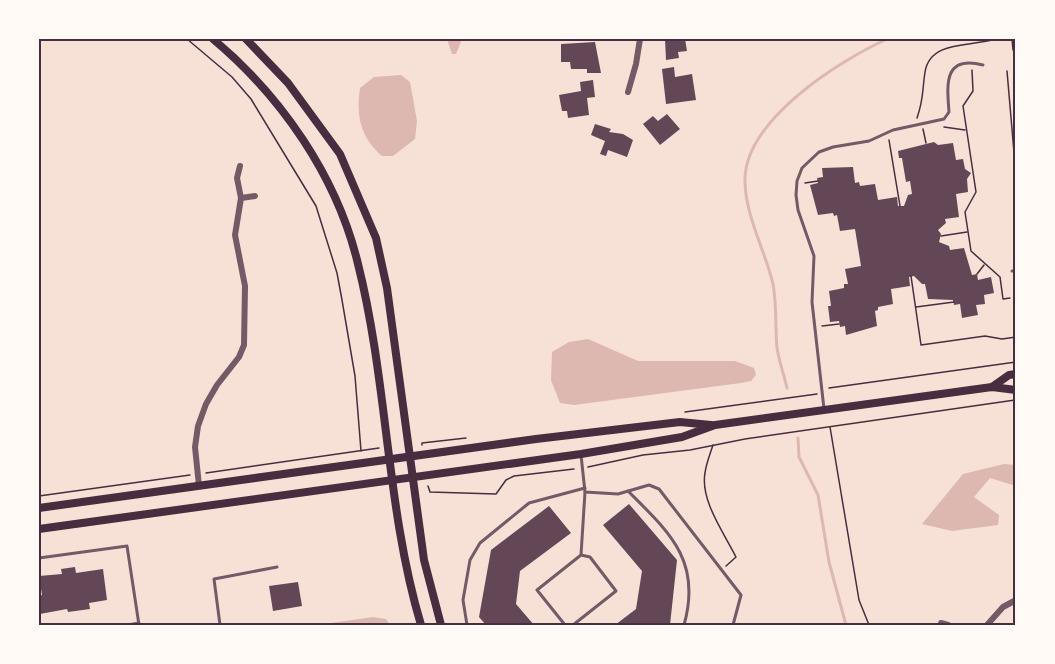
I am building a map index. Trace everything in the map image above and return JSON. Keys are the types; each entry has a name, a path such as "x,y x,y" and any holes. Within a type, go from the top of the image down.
{"main road":[{"path":"213,39 252,76 283,111 318,166 343,216 363,286 408,581 421,625"},
{"path":"246,39 288,83 316,118 340,154 376,238 387,288 424,560 441,625"},
{"path":"992,387 1009,375 1016,374"},
{"path":"39,508 411,456 680,422 715,425 992,387 1016,390"},
{"path":"39,528 581,454 682,437 715,425"}],"street":[{"path":"628,92 640,39"},
{"path":"1015,60 1016,72"},
{"path":"200,486 197,474 198,426 206,404 239,357 244,345 245,285 235,235 241,198 237,178 240,166"},
{"path":"241,198 255,196"},
{"path":"987,625 1003,607 1016,600"}],"lane":[{"path":"824,411 812,302 814,256 798,210 796,195 797,181 802,168 819,152 869,141 915,125 944,119 949,112 947,84 949,74 955,67 970,63 982,65"},
{"path":"565,625 537,590 581,555 585,490 581,454"},
{"path":"467,625 463,600 470,560 480,543 529,502 585,490 618,494 649,485 659,489 741,595 733,625"},
{"path":"628,491 669,533 683,555 688,567 689,590 684,625"},
{"path":"39,558 128,546 139,624 128,625"},
{"path":"573,625 616,591 590,557 581,555"},
{"path":"220,625 214,579 277,567"}],"path":[{"path":"188,39 232,77 251,99 316,206 337,273 342,300 355,376 361,451"},
{"path":"915,125 923,104 924,74 932,56 940,50 995,39"},
{"path":"1012,39 1015,60 1006,74 1015,143 1016,176"},
{"path":"970,63 974,87 963,106 976,192 965,212 968,232 973,255 1000,277 1003,299 1010,298"},
{"path":"922,124 926,143"},
{"path":"888,139 900,206"},
{"path":"941,236 968,232"},
{"path":"977,274 985,264"},
{"path":"911,276 921,345 985,336 1002,339 1016,337"},
{"path":"916,308 954,302"},
{"path":"814,328 839,324"},
{"path":"682,412 822,393 832,387 1016,362"},
{"path":"427,475 430,492 496,494 506,480 514,476 582,468 714,444 1016,400"},
{"path":"830,426 860,600 869,625"},
{"path":"410,445 469,438"},
{"path":"422,443 424,455"},
{"path":"714,444 705,473 704,485 711,508 736,557 721,569"},
{"path":"39,496 388,448"}],"shaded area":[{"path":"447,39 462,39 456,54 452,54"},
{"path":"401,75 410,82 417,121 415,139 393,156 382,156 369,141 361,125 360,88 374,77"},
{"path":"588,339 638,361 735,361 754,368 756,375 751,381 741,383 574,405 560,403 551,380 552,352 569,342"},
{"path":"1004,464 1016,465 1016,486 990,478 974,497 999,515 998,525 952,531 922,524 963,474"},
{"path":"373,617 386,619 390,625 317,625"}],"building":[{"path":"665,39 685,39 687,51 678,52 679,58 666,60"},
{"path":"595,42 601,73 587,73 587,69 571,69 570,62 561,62 561,44"},
{"path":"674,67 675,77 692,74 696,100 666,104 662,69"},
{"path":"593,80 595,97 587,98 589,115 568,118 567,111 562,111 559,95 581,91 580,82"},
{"path":"667,114 680,129 660,145 643,124 653,116 658,121"},
{"path":"595,124 611,129 609,132 623,134 633,140 627,157 608,150 606,156 600,154 605,141 591,135"},
{"path":"934,142 938,145 953,143 956,160 963,159 965,169 971,173 967,179 968,192 956,194 959,217 945,219 946,223 938,230 941,234 939,242 949,246 950,250 964,248 972,275 977,274 978,280 991,277 994,293 984,295 985,304 976,305 978,315 962,318 960,304 954,305 953,300 928,299 925,284 914,276 909,277 910,286 891,289 893,304 878,307 875,311 877,326 846,335 845,326 840,327 839,321 830,322 829,291 844,288 844,284 848,284 845,269 861,266 855,229 840,231 837,215 834,216 833,213 818,215 810,185 818,183 817,178 823,177 822,168 853,167 855,183 859,182 860,186 875,184 878,200 897,197 898,206 904,206 908,195 912,194 910,181 906,182 902,158 899,158 898,151"},
{"path":"629,504 677,560 670,625 615,625 636,609 642,571 603,525"},
{"path":"549,506 571,533 520,571 516,604 534,625 486,625 479,617 491,550"},
{"path":"75,567 76,573 103,569 107,600 89,603 90,609 68,612 67,609 40,614 39,596 42,595 39,576 62,574 61,569"},
{"path":"298,582 302,606 273,611 269,586"}],"waterway":[{"path":"787,388 777,348 773,284 752,221 746,195 745,182 749,159 760,137 776,116 797,96 844,62 887,39"},
{"path":"798,438 799,457 818,495 829,562 846,625"}]}
